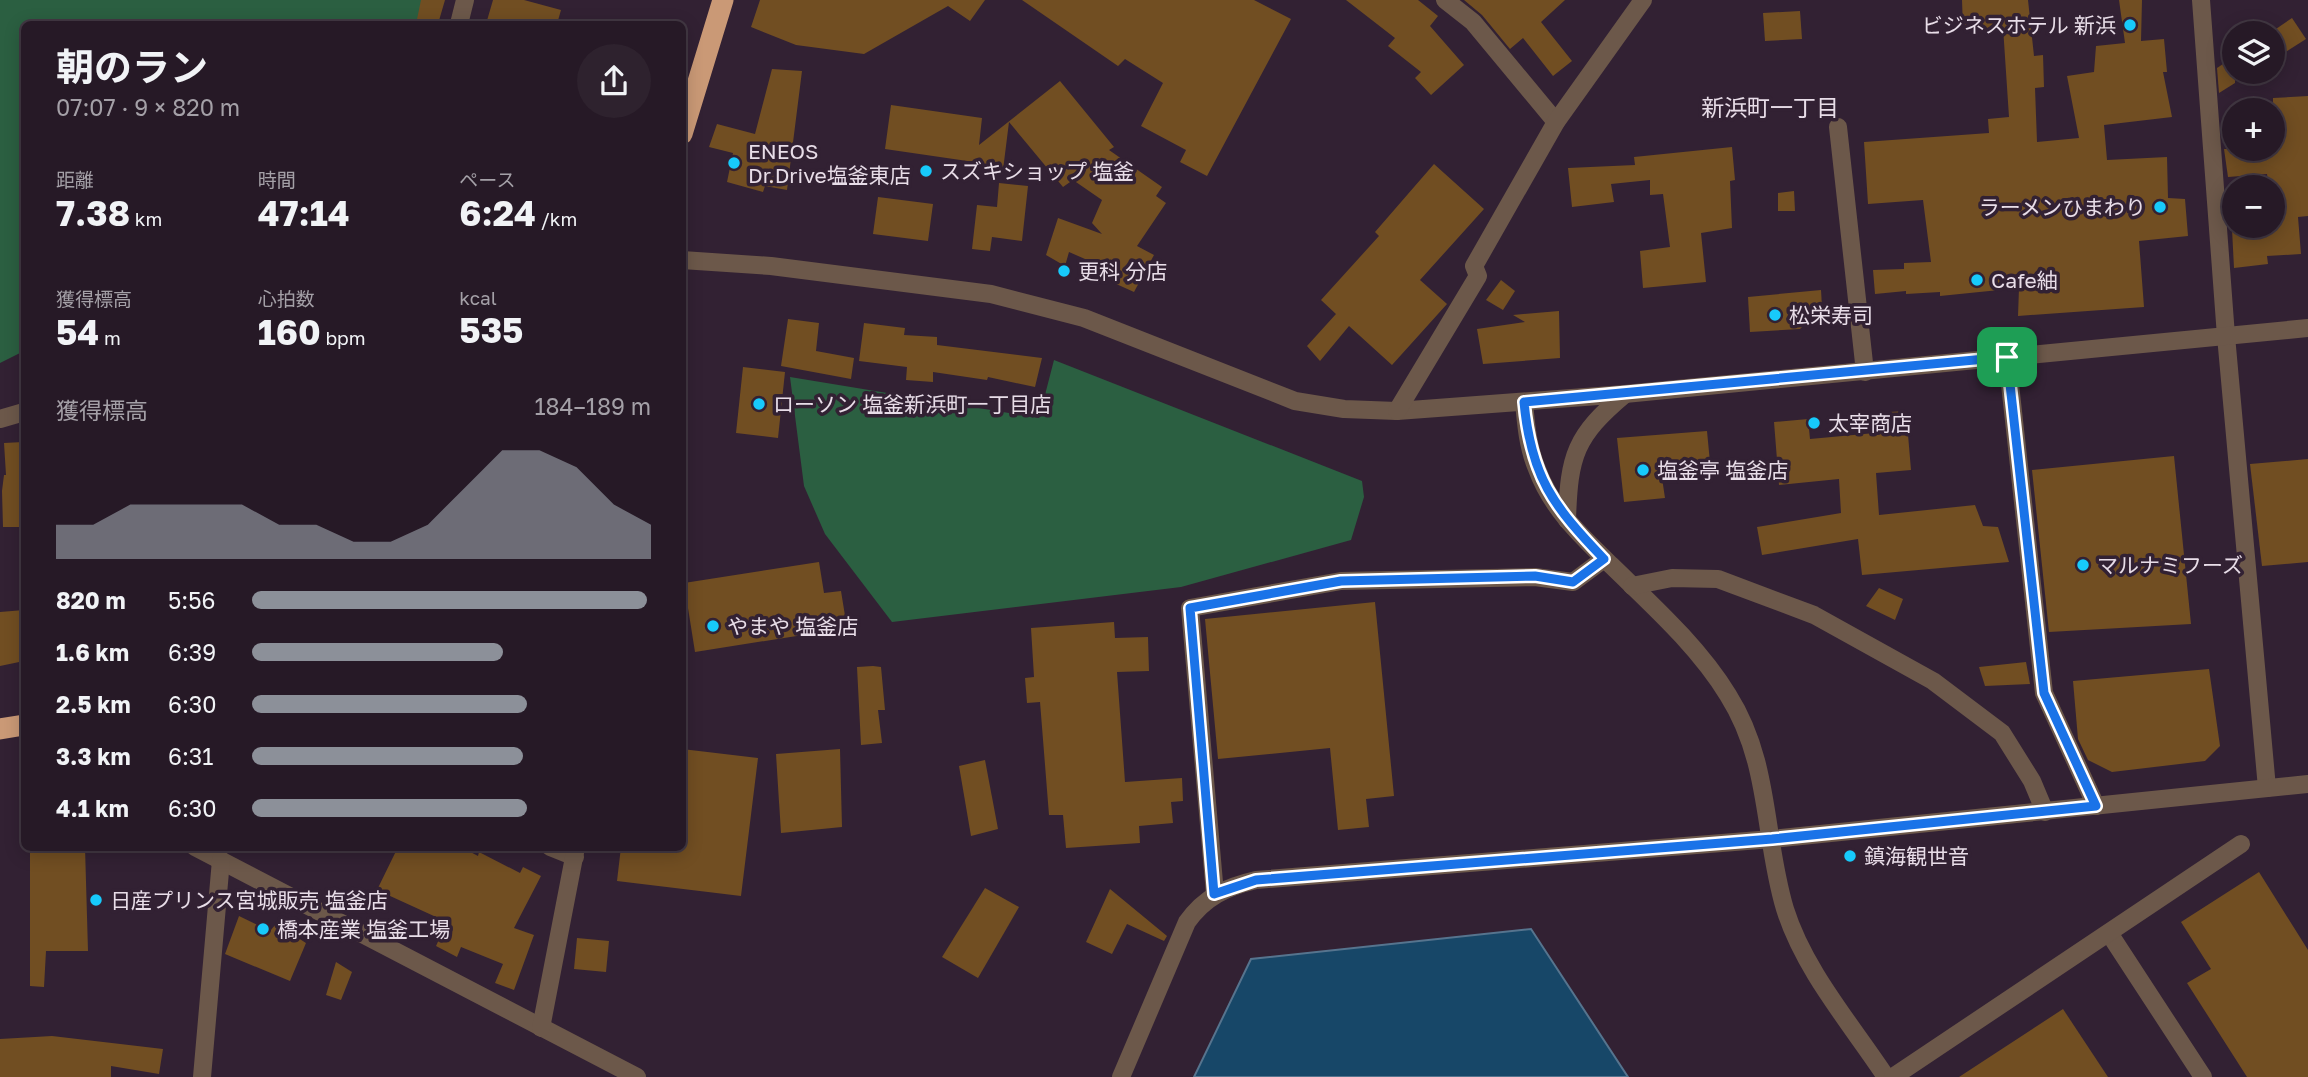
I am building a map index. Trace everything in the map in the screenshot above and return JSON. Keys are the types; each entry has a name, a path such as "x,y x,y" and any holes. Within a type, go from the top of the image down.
{"highway":[{"path":"686,121 723,0"},
{"path":"0,729 21,726"}],"street":[{"path":"460,21 465,0"},
{"path":"1445,0 1473,22 1556,122"},
{"path":"1396,411 1478,276 1474,266 1556,122 1643,0"},
{"path":"2201,0 2226,335 2267,788"},
{"path":"1839,127 1865,372"},
{"path":"686,260 771,266 991,295 1084,318 1296,401 1344,410 1396,411 1625,394 2308,328"},
{"path":"2007,357 2044,693 2096,806"},
{"path":"1567,520 1569,476 1576,449 1595,419 1625,394"},
{"path":"1524,402 1527,435 1537,470 1567,520 1705,662 1729,695 1750,735 1765,792 1784,907 1793,932 1813,968 1886,1077"},
{"path":"0,419 21,413"},
{"path":"1214,894 1190,608 1341,581 1535,576 1573,582 1604,559"},
{"path":"1632,586 1672,578 1718,579 1814,615 1933,681 2002,733 2032,781 2045,812"},
{"path":"1121,1077 1186,922 1198,906 1214,894 1256,880 1772,839 2308,784"},
{"path":"1894,1077 2241,844"},
{"path":"203,851 637,1077"},
{"path":"541,1028 575,852"},
{"path":"202,1077 220,860"},
{"path":"2109,933 2203,1077"}],"green space":[{"path":"0,0 426,0 425,21 21,21 21,352 0,363"},
{"path":"1054,360 1362,481 1364,497 1351,540 1181,587 892,622 825,534 804,486 790,377 1039,418"}],"water":[{"path":"1531,929 1628,1077 1194,1077 1251,959"}],"building":[{"path":"421,0 445,0 439,21 417,21"},
{"path":"493,0 524,0 561,10 558,21 487,21"},
{"path":"760,0 985,0 970,21 948,6 864,54 796,45 751,27"},
{"path":"1022,0 1254,0 1291,19 1207,176 1180,162 1186,150 1141,126 1163,83 1125,59 1118,66"},
{"path":"1346,0 1418,0 1438,16 1430,26 1464,65 1431,95 1415,78 1421,72 1388,46 1395,38"},
{"path":"1464,0 1565,0 1541,22 1572,61 1553,76 1523,38 1510,49 1482,15"},
{"path":"1962,0 2028,0 2034,56 2043,55 2044,87 2035,88 2037,142 2079,138 2067,76 2094,72 2096,46 2125,43 2119,0 2142,0 2141,41 2164,39 2167,72 2163,72 2172,117 2104,125 2107,160 2167,157 2168,198 2185,199 2188,236 2139,241 2144,307 2018,316 2019,288 1940,296 1940,292 1875,294 1873,270 1904,269 1904,263 1931,262 1923,200 1868,204 1864,142 1989,133 1988,119 2009,117 2003,27 1963,29"},
{"path":"1800,11 1802,39 1765,41 1763,13"},
{"path":"2292,18 2306,39 2285,52 2285,23"},
{"path":"2222,65 2222,84 2233,84 2219,93 2217,68"},
{"path":"772,69 802,71 787,190 765,186 763,192 727,182 733,153 709,147 717,124 755,134"},
{"path":"1060,81 1114,147 1109,150 1162,187 1156,196 1166,203 1137,246 1154,255 1134,292 1114,283 1117,273 1069,252 1065,266 1046,255 1058,218 1102,234 1092,223 1102,200 1073,180 1063,187 1009,122 1003,170 981,167 981,163 885,149 891,105 982,118 979,145"},
{"path":"2308,96 2308,216 2298,217 2301,254 2267,256 2268,264 2234,268 2232,238 2285,238 2285,175 2228,175 2226,161 2285,161 2285,98 2273,98"},
{"path":"1732,147 1735,180 1730,181 1732,228 1701,233 1706,282 1643,288 1640,251 1670,247 1663,194 1650,195 1650,180 1611,184 1614,202 1572,207 1568,168 1635,165 1634,157"},
{"path":"1434,164 1484,209 1420,280 1447,304 1392,365 1349,326 1320,361 1307,346 1336,314 1321,300 1379,236 1375,232"},
{"path":"999,183 1028,186 1022,241 992,237 990,251 972,249 977,205 997,207"},
{"path":"1794,191 1795,211 1778,211 1778,193"},
{"path":"878,197 933,204 928,241 873,234"},
{"path":"1501,280 1515,291 1503,310 1486,300"},
{"path":"1821,290 1822,307 1800,329 1750,332 1748,297"},
{"path":"1559,311 1560,358 1483,364 1477,329 1525,322 1513,315"},
{"path":"788,319 819,323 816,351 854,358 851,379 781,366"},
{"path":"864,323 905,328 904,335 937,337 937,345 1042,358 1035,387 988,377 987,380 933,372 933,382 906,380 907,367 859,361"},
{"path":"743,367 785,372 778,438 736,433"},
{"path":"1906,411 1911,470 1876,473 1879,515 1975,505 1983,526 1998,527 2009,562 1862,575 1858,539 1762,555 1757,527 1841,513 1839,479 1779,485 1774,422 1808,419 1810,439 1875,433 1873,413"},
{"path":"1707,431 1711,473 1662,478 1665,498 1624,502 1617,438"},
{"path":"21,442 21,527 3,527 2,491 6,475 4,443"},
{"path":"2174,456 2191,624 2049,632 2032,470"},
{"path":"2308,459 2308,562 2262,566 2250,464"},
{"path":"819,562 824,593 841,591 847,628 695,652 686,583"},
{"path":"1879,588 1903,599 1895,620 1866,606"},
{"path":"1375,602 1394,796 1366,799 1369,827 1338,830 1330,748 1218,759 1205,619"},
{"path":"21,610 21,662 0,666 0,612"},
{"path":"1114,622 1115,638 1148,637 1149,671 1117,672 1125,782 1182,778 1183,801 1171,802 1173,823 1139,826 1140,843 1066,848 1063,815 1049,815 1040,702 1027,703 1025,678 1034,677 1031,628"},
{"path":"2026,662 2030,684 1985,686 1979,667"},
{"path":"857,667 881,667 885,710 878,710 882,743 861,745"},
{"path":"2209,669 2220,746 2205,761 2112,772 2088,760 2078,739 2073,681"},
{"path":"686,749 758,758 741,896 617,881 621,851 686,851"},
{"path":"840,749 842,827 781,833 776,754"},
{"path":"985,760 998,829 971,836 959,766"},
{"path":"30,851 85,851 88,951 46,951 44,987 30,986"},
{"path":"396,851 469,851 478,856 479,852 520,873 523,867 541,876 514,928 534,935 514,990 495,983 503,964 461,947 457,957 436,946 447,922 377,890"},
{"path":"2259,872 2308,950 2308,1077 2247,1077 2187,983 2211,969 2181,922"},
{"path":"985,888 1019,907 978,978 942,957"},
{"path":"1110,889 1167,936 1164,941 1127,924 1112,954 1086,942"},
{"path":"239,916 270,931 276,924 306,943 290,981 225,954"},
{"path":"577,938 609,941 606,972 574,969"},
{"path":"336,962 352,972 341,1000 326,995"},
{"path":"2063,1009 2108,1077 1959,1077"},
{"path":"52,1036 163,1049 159,1074 111,1066 111,1077 0,1077 0,1039"}],"place":[{"name":"ビジネスホテル 新浜","path":"2130,25"},
{"name":"ENEOS Dr.Drive塩釜東店","path":"734,163"},
{"name":"スズキショップ 塩釜","path":"926,171"},
{"name":"ラーメンひまわり","path":"2160,207"},
{"name":"更科 分店","path":"1064,271"},
{"name":"Cafe紬","path":"1977,280"},
{"name":"松栄寿司","path":"1775,315"},
{"name":"ローソン 塩釜新浜町一丁目店","path":"759,404"},
{"name":"太宰商店","path":"1814,423"},
{"name":"塩釜亭 塩釜店","path":"1643,470"},
{"name":"マルナミフーズ","path":"2083,565"},
{"name":"やまや 塩釜店","path":"713,626"},
{"name":"鎮海観世音","path":"1850,856"},
{"name":"日産プリンス宮城販売 塩釜店","path":"96,900"},
{"name":"橋本産業 塩釜工場","path":"263,929"}],"district":[{"name":"新浜町一丁目","path":"1770,107"}],"route":[{"path":"2007,357 2044,693 2096,806 1772,839 1256,880 1234,885 1214,894 1190,608 1341,581 1535,576 1573,582 1604,559 1558,509 1537,470 1527,435 1524,402 2007,357"}]}
